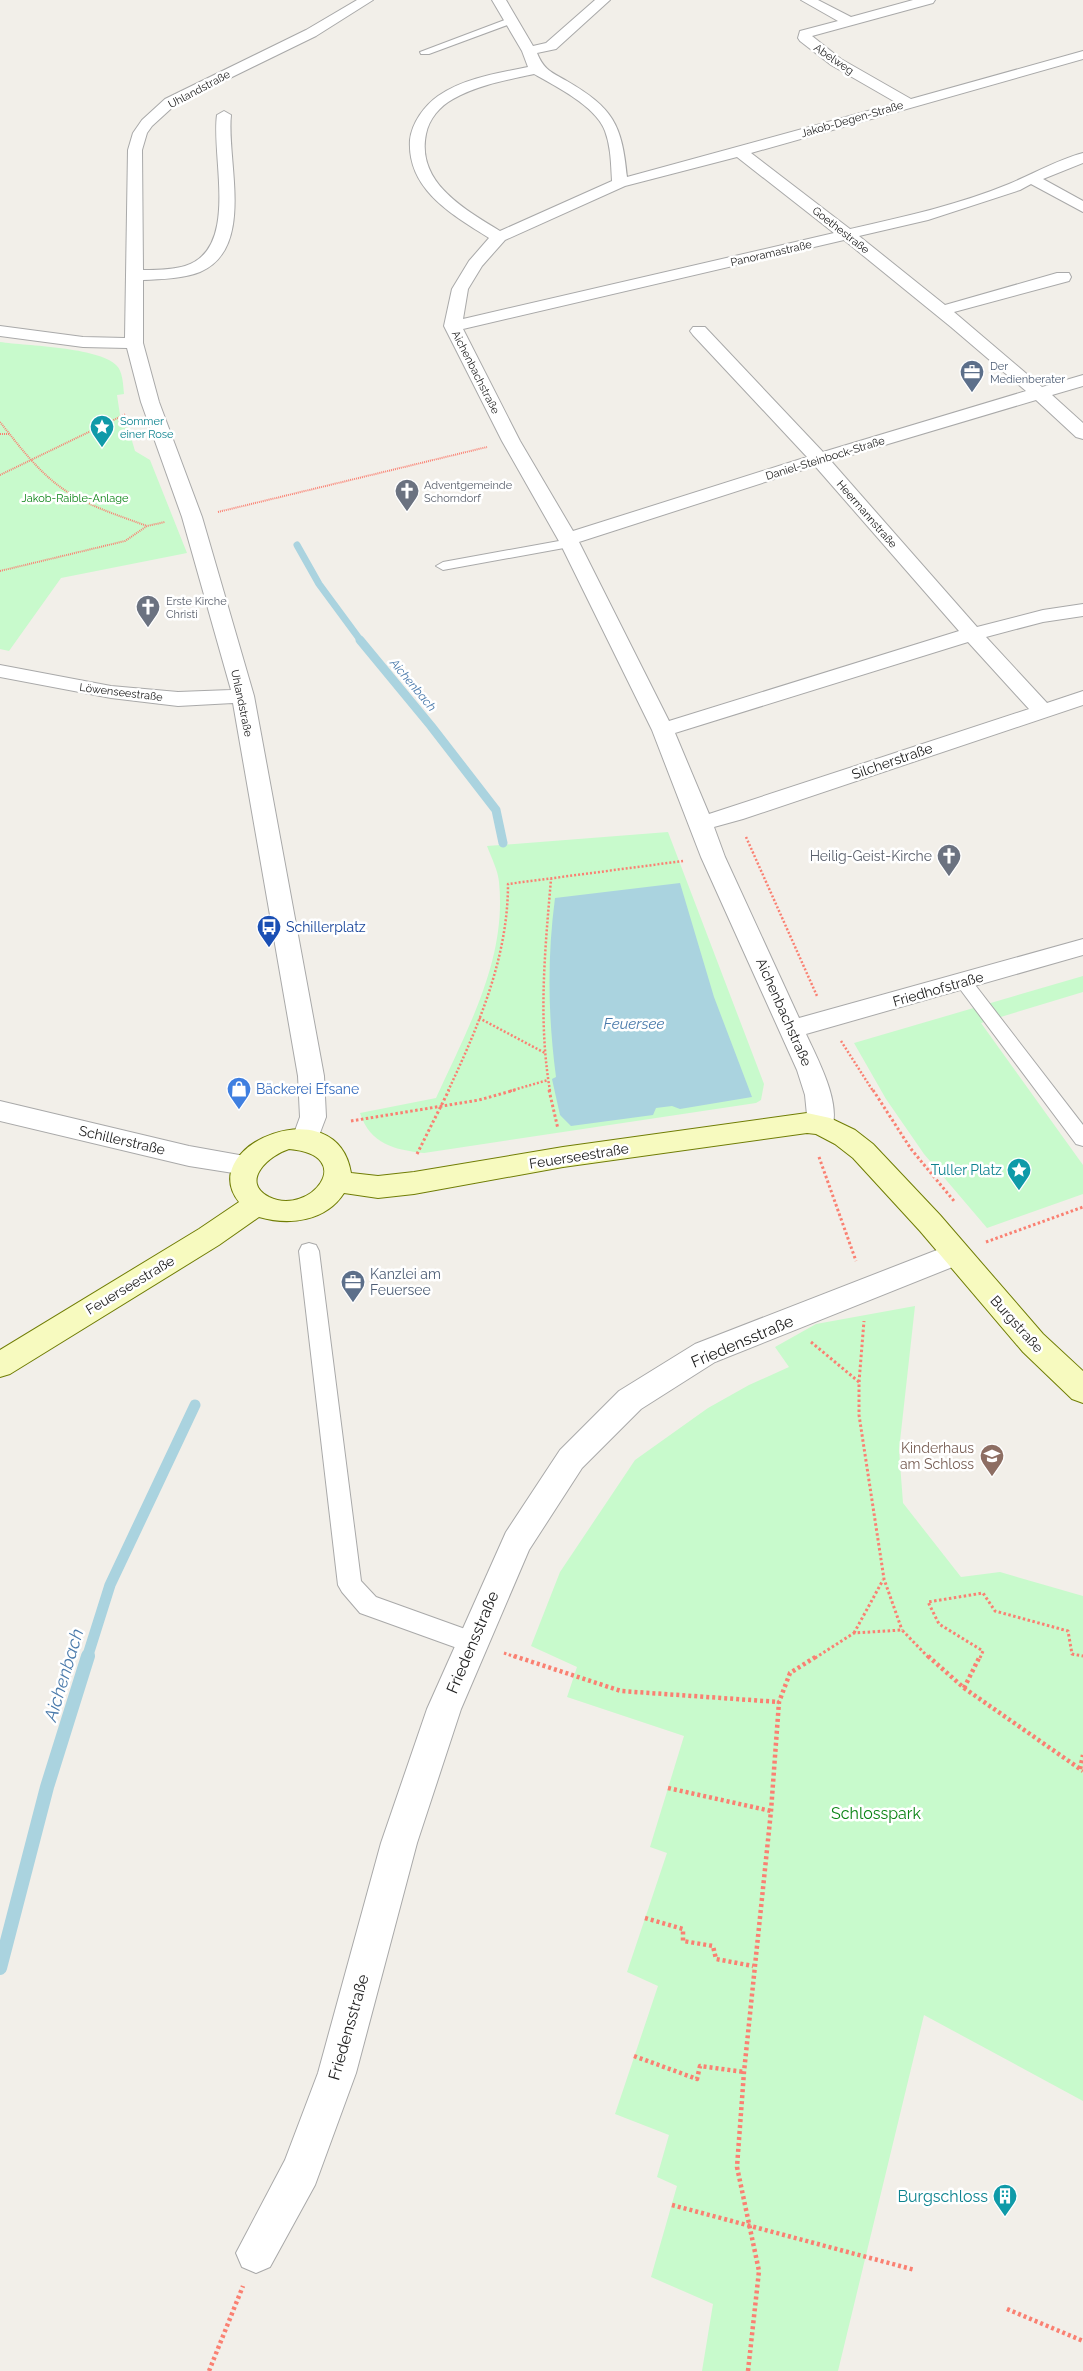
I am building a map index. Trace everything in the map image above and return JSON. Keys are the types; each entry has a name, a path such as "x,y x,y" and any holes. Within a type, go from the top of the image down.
{"main road":[{"path":"814,1124 845,1137 863,1151 930,1223 955,1254"},
{"name":"Feuerseestraße","path":"337,1182 378,1187 405,1184 563,1158 814,1124"},
{"path":"305,1139 328,1149 335,1159 339,1170 337,1182 330,1194 318,1203 304,1209 287,1212 272,1210 249,1196 244,1186 243,1176 246,1165 258,1151 275,1141 305,1139"},
{"name":"Feuerseestraße","path":"0,1365 209,1237 258,1203"},
{"name":"Burgstraße","path":"955,1254 1033,1342 1083,1390"}],"street":[{"name":"Uhlandstraße","path":"305,1139 313,1117 310,1076 243,696 192,517 150,402 134,343 135,150 140,133 147,123 170,102 297,41 366,0"},
{"path":"500,0 510,22 530,51 536,69 580,95 603,116 612,129 620,183"},
{"path":"530,51 551,46 603,0"},
{"path":"808,0 848,21"},
{"name":"Abelweg","path":"907,103 836,62 805,38 805,34 928,0"},
{"name":"Jakob-Degen-Straße","path":"620,183 740,152 907,103 1083,55"},
{"path":"1056,63 1076,73"},
{"path":"499,236 452,207 433,190 421,170 416,151 419,130 428,113 446,97 474,85 536,69"},
{"path":"135,276 192,269 209,259 216,247 227,216 228,203 222,130 224,115"},
{"name":"Goethestraße","path":"740,152 850,235 1040,394 1083,433"},
{"name":"Panoramastraße","path":"452,326 922,218 1015,187 1031,178 1083,158"},
{"path":"1031,178 1083,207"},
{"name":"Aichenbachstraße","path":"620,183 499,236 475,264 460,289 452,326 511,441 569,541 663,730 713,857 810,1070 818,1096 814,1124"},
{"path":"940,311 1064,277"},
{"path":"0,331 83,342 134,343"},
{"name":"Heermannstraße","path":"699,331 819,459 972,634 1043,711"},
{"name":"Daniel-Steinbock-Straße","path":"569,541 819,459 1083,380"},
{"path":"663,730 972,634 1043,616 1083,610"},
{"name":"Löwenseestraße","path":"0,671 111,692 178,699 243,696"},
{"name":"Silcherstraße","path":"701,823 735,814 1083,698"},
{"name":"Friedhofstraße","path":"792,1029 1083,947"},
{"name":"Schillerstraße","path":"0,1111 190,1156 246,1165"},
{"name":"Friedensstraße","path":"256,2253 301,2171 337,2072 399,1843 444,1709 516,1542 571,1459 630,1400 705,1353 955,1254"}],"lane":[{"path":"425,52 510,22"},
{"path":"442,566 569,541"},
{"path":"964,982 1083,1139"},
{"path":"310,1250 350,1585 368,1605 472,1642"}],"path":[{"path":"0,475 150,402"},
{"path":"0,422 31,459 66,492 107,511 147,526"},
{"path":"0,434 10,434"},
{"path":"0,572 56,556 125,541 147,526 228,511 511,441"},
{"path":"414,1159 442,1104 479,1018 494,973 506,926 508,884 679,862"},
{"path":"551,878 543,977 545,1053 548,1080 563,1158"},
{"path":"479,1018 545,1053"},
{"path":"351,1121 442,1104 479,1100 548,1080"},
{"path":"814,1124 866,1289 859,1382 859,1416 884,1579 902,1630 931,1660 964,1688 1081,1770 1083,1755"},
{"path":"988,1241 1083,1207"},
{"path":"786,1322 859,1382"},
{"path":"854,1633 884,1579"},
{"path":"964,1688 983,1651 939,1624 928,1602 983,1594 996,1611 1068,1631 1072,1654 1083,1656"},
{"path":"748,2371 759,2272 751,2226 737,2167 754,1966 771,1811 779,1702 790,1673 854,1633 902,1630"},
{"path":"472,1642 621,1691 779,1702"},
{"path":"668,1788 771,1811"},
{"path":"645,1918 683,1929 683,1941 713,1946 716,1959 754,1966"},
{"path":"634,2056 697,2079 700,2066 744,2072"},
{"path":"672,2205 915,2270"},
{"path":"209,2371 256,2253"},
{"path":"1007,2309 1083,2341"}],"green space":[{"name":"Jakob-Raible-Anlage","path":"0,342 79,351 94,354 116,365 122,378 124,394 117,395 120,415 125,417 135,451 150,460 187,553 61,578 9,651 0,649"},
{"path":"668,832 764,1084 761,1100 756,1103 424,1153 403,1150 385,1144 370,1132 360,1113 436,1098 472,1020 491,966 497,939 500,911 498,877 487,846"},
{"name":"Tuller Platz","path":"1083,976 1083,992 981,1023 1083,1165 1083,1194 987,1228 924,1154 886,1099 854,1043"},
{"name":"Schlosspark","path":"915,1306 899,1450 903,1503 961,1577 1000,1572 1083,1596 1083,2101 924,2015 838,2371 702,2371 713,2304 651,2277 677,2186 657,2177 669,2135 615,2114 658,1986 627,1972 667,1853 650,1847 684,1736 567,1697 577,1667 531,1646 560,1572 635,1460 708,1408 749,1385 789,1367 775,1347 816,1324"}],"water":[{"name":"Feuersee","path":"680,883 714,997 752,1097 680,1109 672,1106 656,1108 653,1115 571,1126 560,1115 552,1079 556,1077 550,1010 550,965 555,898"}],"waterway":[{"name":"Aichenbach","path":"297,545 319,584 361,641"},
{"name":"Aichenbach","path":"360,640 431,726 496,810 503,843"},
{"name":"Aichenbach","path":"87,1658 110,1585 195,1405"},
{"name":"Aichenbach","path":"0,1968 47,1787 88,1656"}],"place":[{"name":"Der Medienberater","path":"972,393"},
{"name":"Sommer einer Rose","path":"102,448"},
{"name":"Adventgemeinde Schorndorf","path":"407,512"},
{"name":"Erste Kirche Christi","path":"148,628"},
{"name":"Heilig-Geist-Kirche","path":"949,877"},
{"name":"Schillerplatz","path":"269,948"},
{"name":"Bäckerei Efsane","path":"239,1110"},
{"name":"Tuller Platz","path":"1019,1191"},
{"name":"Kanzlei am Feuersee","path":"353,1303"},
{"name":"Kinderhaus am Schloss","path":"992,1477"},
{"name":"Burgschloss","path":"1005,2217"}]}
